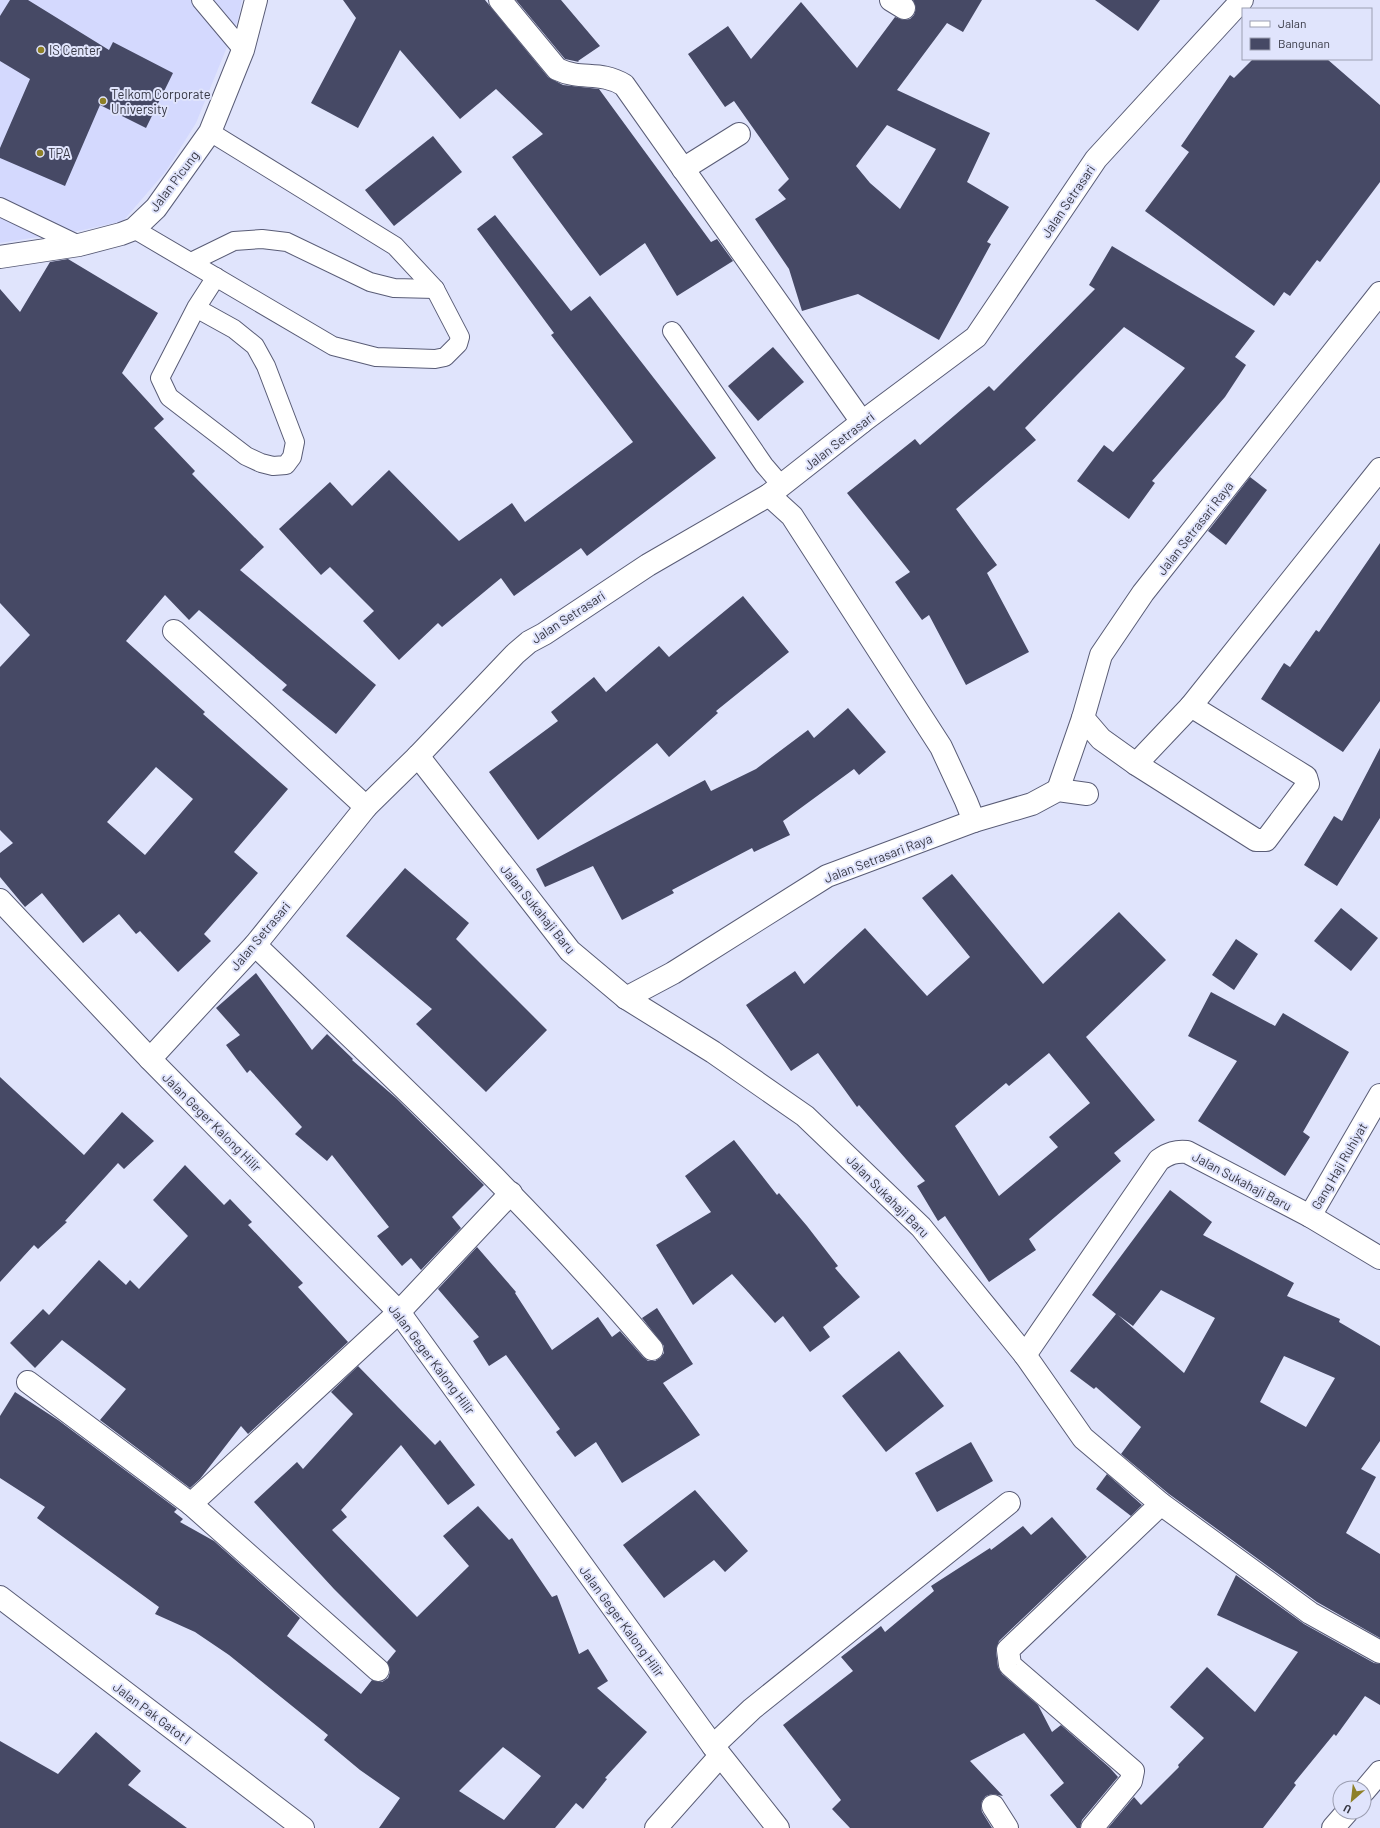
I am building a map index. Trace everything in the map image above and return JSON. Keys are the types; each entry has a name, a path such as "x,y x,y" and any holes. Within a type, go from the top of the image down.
{"street":[{"name":"Jalan Picung","path":"0,257 79,245 121,234 134,228 156,208 210,132 243,50 256,0"},
{"path":"500,0 557,69 567,74 612,78 624,85 862,422"},
{"name":"Jalan Setrasari","path":"150,1059 255,945 366,807 418,756 515,654 529,642 544,634 648,565 776,491 862,422 976,337 1096,159 1242,0"},
{"path":"683,169 739,134"},
{"name":"Jalan Setrasari Raya","path":"626,998 674,973 826,876 974,821 1032,804 1058,790 1083,718 1101,655 1143,593 1380,293"},
{"path":"1136,764 1191,706 1380,469"},
{"path":"776,491 941,747 974,821"},
{"path":"174,631 260,708 366,807"},
{"path":"1083,718 1101,739 1136,764 1256,840 1262,841 1271,835 1308,784 1306,777 1191,706"},
{"name":"Jalan Sukahaji Baru","path":"418,756 570,951 626,998 713,1052 805,1116 921,1226 1025,1355 1153,1168 1159,1160 1167,1154 1177,1151 1187,1152 1310,1216 1380,1258"},
{"path":"1058,790 1087,794"},
{"name":"Jalan Geger Kalong Hilir","path":"0,900 150,1059 399,1312 716,1751 778,1828"},
{"path":"255,945 511,1194 609,1298 652,1349"},
{"name":"Gang Haji Ruhiyat","path":"1310,1216 1380,1095"},
{"path":"191,1504 399,1312 511,1194"},
{"path":"1025,1355 1083,1438 1161,1504 1310,1614 1380,1652"},
{"path":"28,1382 191,1504 378,1670"},
{"path":"656,1828 716,1751 752,1709 1009,1503"},
{"path":"1092,1828 1131,1781 1133,1771 1010,1665 1008,1650 1161,1504"},
{"name":"Jalan Pak Gatot I","path":"0,1597 303,1828"},
{"path":"1372,1782 1380,1772"},
{"path":"993,1806 1007,1828"},
{"path":"1333,1828 1340,1820"}],"lane":[{"path":"201,0 243,50"},
{"path":"134,228 333,346 376,357 434,359 445,357 458,344 460,337 435,289 395,246 210,132"},
{"path":"0,207 79,245"},
{"path":"191,262 234,241 262,240 287,242 370,282 394,288 435,289"},
{"path":"196,308 234,329 255,346 266,366 295,442 292,457 286,466 267,465 246,456 169,397 160,378 196,308 216,277"},
{"path":"672,331 764,465 776,491"}],"shaded area":[{"name":"Telkom Corporate University","path":"0,0 242,0 238,20 196,123 166,171 123,221 83,230 0,243"}],"building":[{"path":"10,0 28,0 109,50 113,42 173,73 146,128 100,105 65,186 0,158 0,148 30,79 0,61 0,16"},
{"path":"343,0 485,0 548,77 563,85 599,89 711,242 717,239 733,261 677,296 645,243 600,276 512,157 543,134 496,89 460,119 400,50 358,128 311,103 356,18"},
{"path":"516,0 561,0 600,46 578,61 579,62 565,59"},
{"path":"913,0 982,0 963,32 947,23 897,90 990,133 967,182 1009,207 987,242 991,244 939,340 858,294 802,311 789,269 755,219 786,199 778,190 789,179 734,101 725,107 688,54 728,26 751,59 801,2 857,68 895,17 904,20 910,19 914,15 916,8","holes":["887,125 936,149 900,209 870,183 856,166"]},
{"path":"1095,0 1160,0 1138,31"},
{"path":"1252,60 1328,60 1380,105 1380,182 1320,262 1317,260 1290,296 1284,292 1274,306 1145,211 1189,152 1181,146 1230,75 1234,78"},
{"path":"433,136 462,172 394,226 365,190"},
{"path":"495,215 571,311 590,296 716,458 587,556 581,548 514,596 501,578 442,627 438,623 399,660 363,621 374,611 330,567 321,575 279,529 330,482 352,506 389,470 459,541 512,503 525,522 633,442 551,335 554,333 477,229"},
{"path":"1112,246 1255,331 1235,357 1246,365 1225,397 1152,481 1155,483 1129,519 1077,481 1104,445 1113,452 1185,368 1124,327 1025,428 1036,440 956,509 997,565 987,573 1029,652 966,685 929,615 922,620 895,582 910,572 847,493 915,439 920,445 989,386 994,391 1095,289 1089,285"},
{"path":"68,259 158,313 122,373 164,419 154,428 195,471 192,474 264,547 240,570 376,685 336,734 282,690 287,685 199,610 189,620 165,595 126,641 205,712 203,714 288,789 234,852 258,873 204,934 211,941 178,972 140,931 136,934 119,914 83,943 42,893 25,907 0,877 0,853 13,843 0,830 0,667 30,635 0,603 0,289 20,312 50,262","holes":["156,767 193,799 145,855 107,822"]},
{"path":"773,347 804,382 758,421 728,386"},
{"path":"1250,477 1267,490 1226,545 1208,531"},
{"path":"1380,543 1380,701 1343,752 1261,699 1284,663 1290,667 1316,630 1319,632"},
{"path":"743,596 789,652 716,711 718,713 669,757 657,743 538,840 489,772 558,721 551,712 594,677 606,692 659,646 669,657"},
{"path":"848,708 886,752 859,775 854,769 783,821 790,835 754,852 752,848 672,890 674,893 622,920 593,866 545,887 536,869 705,780 711,791 756,769 808,730 814,738"},
{"path":"1380,748 1380,818 1337,886 1304,865 1334,816 1342,821"},
{"path":"405,868 469,923 456,939 547,1030 486,1092 416,1024 432,1009 346,936"},
{"path":"952,874 1043,984 1119,912 1166,960 1086,1037 1155,1120 1114,1153 1121,1161 1029,1239 1036,1250 989,1282 945,1216 938,1221 917,1186 925,1181 859,1105 857,1107 818,1053 791,1071 746,1005 795,971 804,984 865,928 927,996 970,957 922,898","holes":["1049,1053 1090,1103 1049,1137 1058,1147 999,1196 955,1126 1006,1083 1009,1086"]},
{"path":"1341,908 1378,938 1351,971 1314,941"},
{"path":"1236,939 1258,954 1234,990 1212,975"},
{"path":"256,973 312,1050 327,1034 353,1059 352,1060 396,1098 484,1185 452,1217 461,1228 421,1270 411,1258 402,1266 377,1236 389,1227 332,1155 327,1161 295,1134 302,1127 250,1070 247,1073 226,1045 240,1035 216,1008"},
{"path":"1211,992 1275,1026 1283,1013 1349,1052 1303,1132 1310,1137 1285,1176 1198,1121 1237,1061 1188,1036"},
{"path":"0,1077 84,1155 122,1112 154,1141 124,1169 118,1163 65,1221 67,1222 38,1249 34,1245 0,1282"},
{"path":"734,1140 777,1195 779,1193 807,1226 838,1266 835,1268 860,1297 823,1327 830,1337 810,1352 783,1316 775,1323 732,1274 693,1305 656,1245 711,1212 685,1176"},
{"path":"185,1165 224,1205 230,1199 252,1222 248,1225 303,1283 298,1287 348,1342 248,1434 241,1426 200,1479 190,1488 100,1420 126,1389 62,1340 35,1368 10,1343 43,1309 49,1315 99,1260 126,1285 130,1280 139,1289 188,1236 153,1200"},
{"path":"1170,1190 1212,1222 1203,1235 1294,1283 1287,1296 1340,1319 1339,1322 1380,1346 1380,1441 1361,1469 1376,1477 1346,1533 1380,1554 1380,1638 1317,1602 1169,1494 1121,1454 1141,1427 1096,1387 1094,1389 1070,1371 1116,1314 1092,1295","holes":["1161,1290 1215,1318 1184,1373 1118,1315 1133,1326","1284,1356 1335,1378 1306,1427 1260,1402"]},
{"path":"477,1247 516,1292 515,1293 552,1350 598,1317 612,1337 620,1331 643,1357 648,1361 655,1361 664,1353 664,1346 642,1318 657,1308 693,1364 663,1383 700,1435 622,1483 596,1442 575,1457 556,1432 560,1429 506,1355 489,1366 473,1341 479,1337 438,1289"},
{"path":"899,1351 944,1406 886,1452 842,1396"},
{"path":"358,1366 435,1445 440,1440 475,1485 448,1505 401,1445 341,1510 347,1517 332,1530 417,1617 469,1566 443,1536 478,1506 509,1540 512,1538 552,1597 557,1595 579,1654 588,1649 608,1681 597,1688 647,1732 605,1778 607,1779 583,1809 576,1803 555,1828 379,1828 400,1798 360,1770 324,1740 328,1735 229,1655 195,1632 155,1614 159,1607 37,1518 45,1507 0,1478 0,1416 15,1392 58,1420 177,1509 174,1512 183,1519 180,1522 214,1541 300,1618 287,1636 361,1694 372,1680 382,1682 388,1678 390,1672 387,1662 396,1651 334,1589 254,1502 297,1462 303,1469 353,1414 331,1392","holes":["503,1747 541,1776 504,1820 459,1791"]},
{"path":"971,1442 993,1481 937,1512 915,1473"},
{"path":"1107,1474 1142,1505 1131,1516 1096,1489"},
{"path":"695,1490 748,1551 725,1572 714,1560 664,1598 623,1545"},
{"path":"1052,1517 1087,1557 999,1641 996,1651 998,1667 1002,1674 1038,1705 1052,1732 1061,1725 1110,1768 1118,1777 1082,1820 1080,1828 1077,1828 1050,1795 1064,1783 1024,1733 970,1761 1003,1796 992,1794 986,1796 982,1801 982,1812 992,1828 850,1828 832,1809 841,1800 783,1725 853,1671 841,1657 881,1626 885,1632 934,1591 931,1586 990,1548 991,1550 1023,1526 1031,1535"},
{"path":"1236,1575 1304,1624 1374,1663 1380,1664 1380,1705 1365,1696 1336,1736 1334,1734 1294,1783 1296,1785 1263,1828 1108,1828 1134,1797 1141,1805 1179,1767 1178,1765 1204,1738 1170,1707 1207,1667 1255,1712 1298,1652 1217,1615"},
{"path":"96,1732 141,1771 128,1785 187,1828 0,1828 0,1741 58,1774"}],"place":[{"name":"IS Center","path":"41,50"},
{"name":"Telkom Corporate University","path":"103,101"},
{"name":"TPA","path":"40,153"}]}
